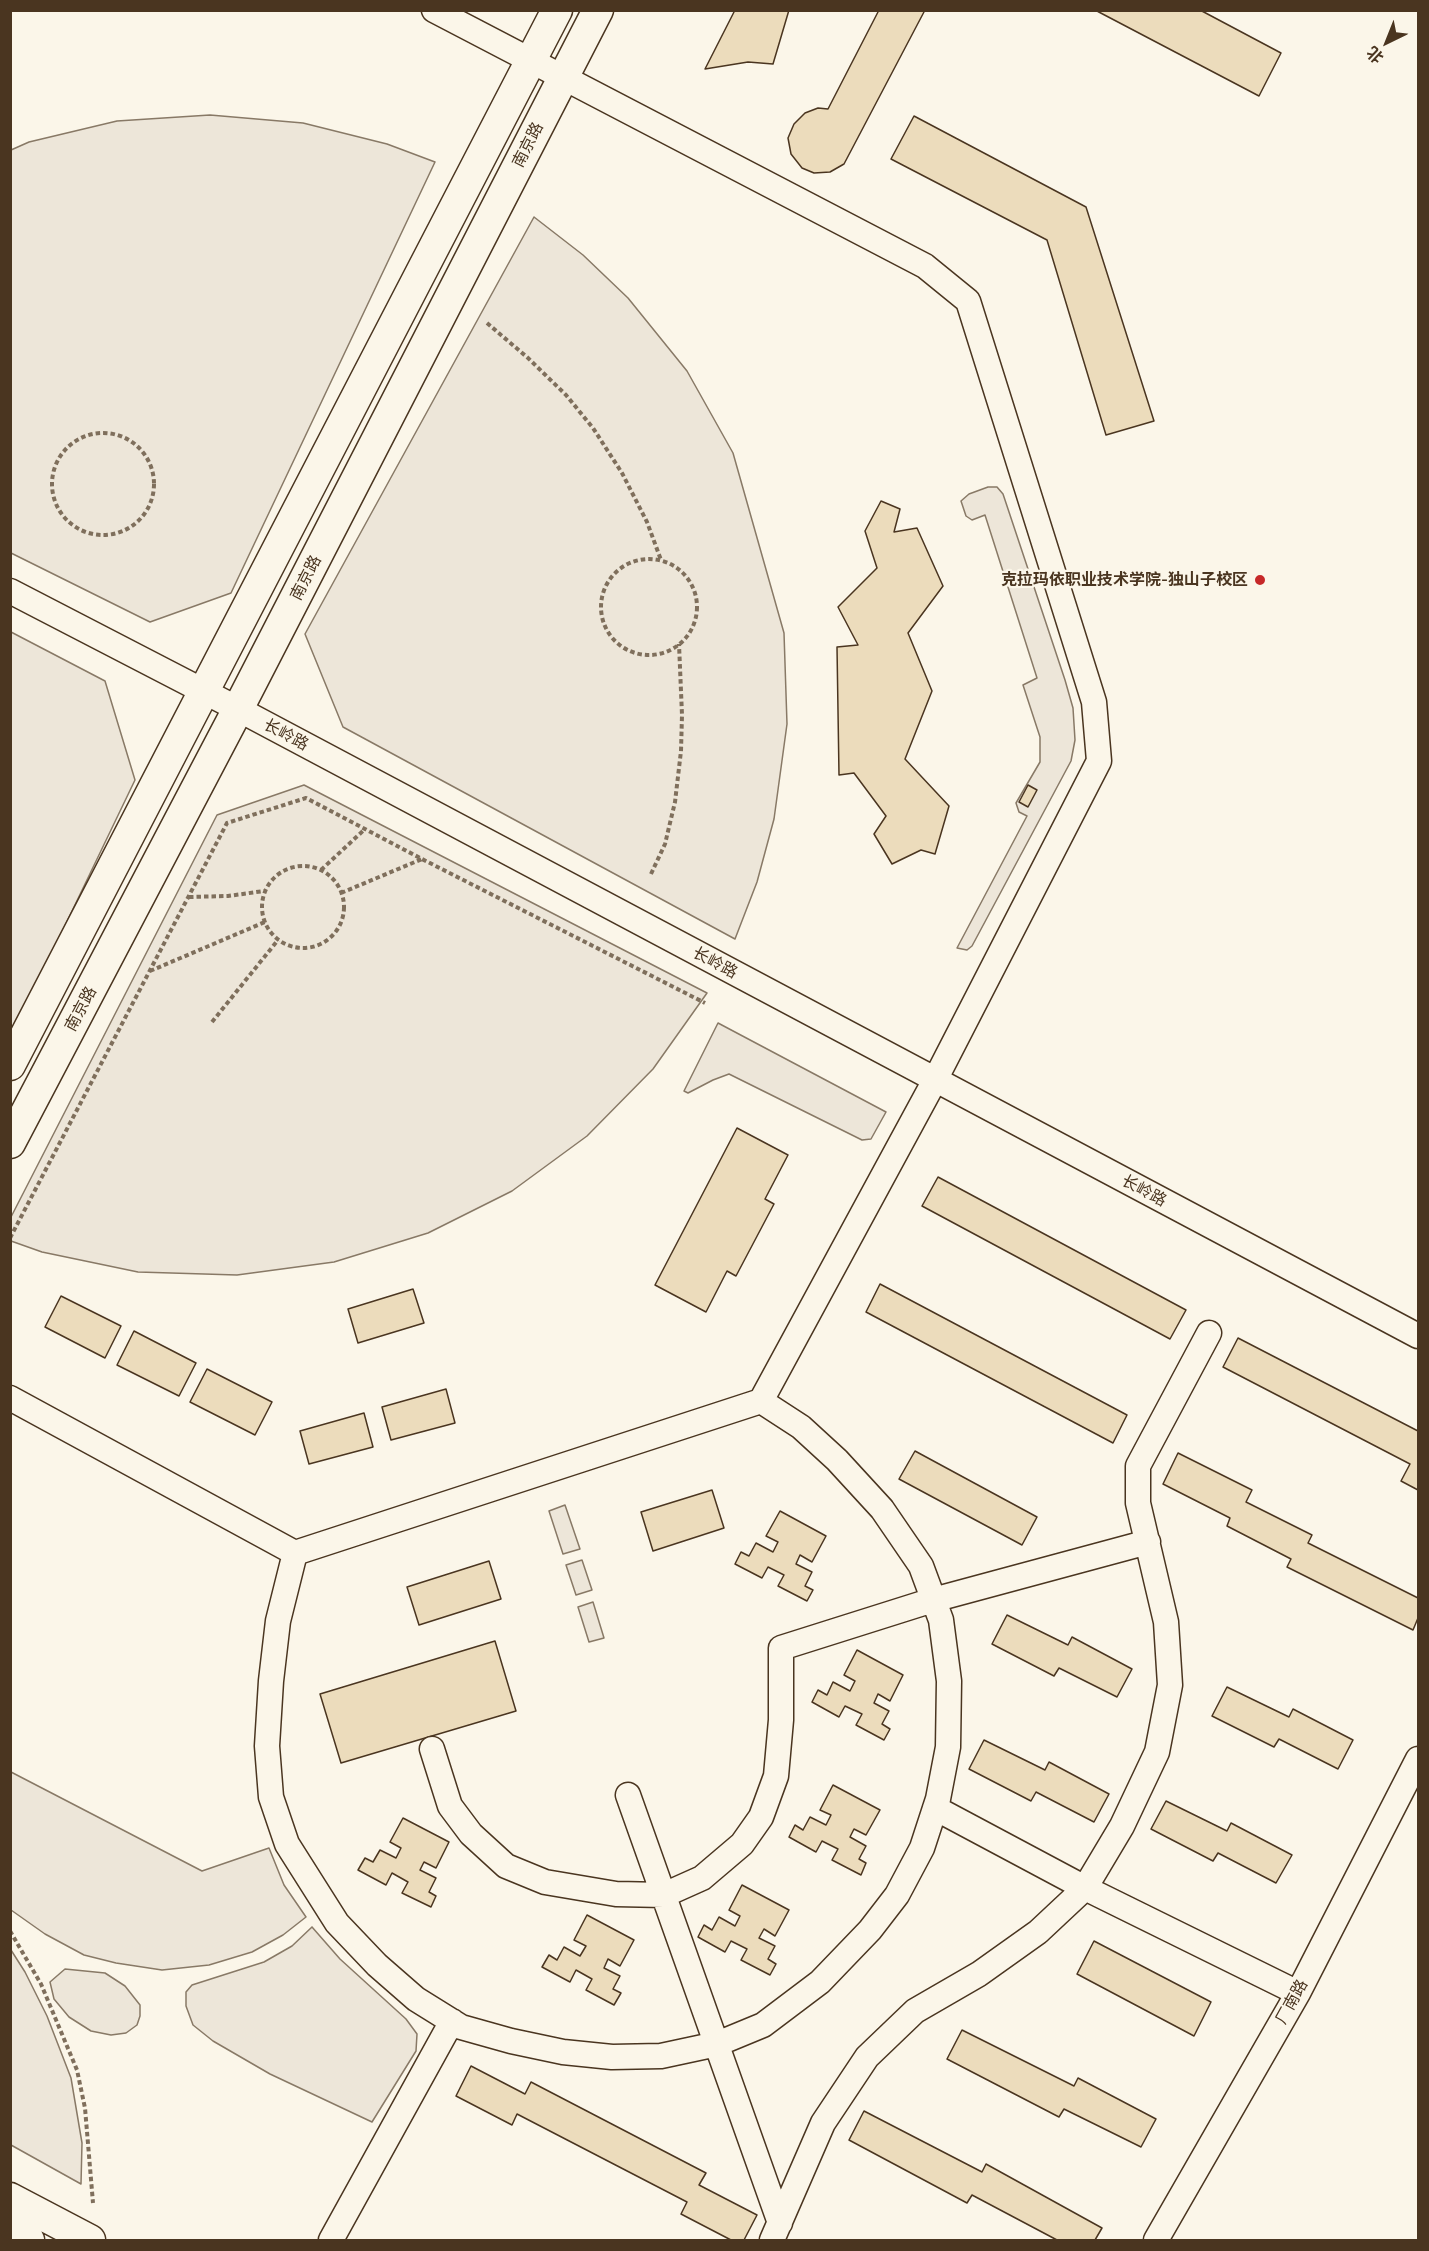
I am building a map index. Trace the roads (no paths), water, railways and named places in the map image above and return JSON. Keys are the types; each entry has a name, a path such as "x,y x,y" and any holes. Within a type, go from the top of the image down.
{"main road":[{"path":"10,1065 557,10"},
{"name":"南京路","path":"10,1143 238,710 598,10"},
{"path":"10,2198 60,2233 90,2241"},
{"path":"10,2231 29,2241"}],"street":[{"path":"10,1398 295,1553 761,1401 935,1080 1099,761 1094,702 968,301 925,266 434,10"},
{"name":"长岭路","path":"10,591 1419,1336"},
{"path":"776,2232 823,2124 867,2057 915,2011 979,1974 1038,1932 1085,1888 1122,1826 1157,1752 1170,1685 1166,1622 1137,1503 1138,1466 1209,1333"},
{"path":"295,1553 278,1621 271,1681 267,1746 271,1797 287,1844 337,1923 377,1965 416,2000 461,2027 563,2052 612,2057 661,2056 717,2044 763,2025 820,1982 870,1930 897,1894 922,1848 935,1808 948,1747 949,1681 941,1620 921,1566 882,1509 837,1460 801,1427 761,1401"},
{"path":"432,1749 450,1806 471,1834 506,1866 545,1882 616,1894 664,1895 702,1878 742,1844 761,1817 777,1776 781,1720 781,1648 933,1600 1148,1542"},
{"name":"厂南路","path":"1156,2241 1298,1993 1419,1759"},
{"path":"628,1795 717,2044 776,2232"},
{"path":"935,1808 1085,1888 1298,1993"},
{"path":"331,2241 452,2021"}],"place":[{"name":"克拉玛依职业技术学院-独山子校区","path":"1260,580"}]}
